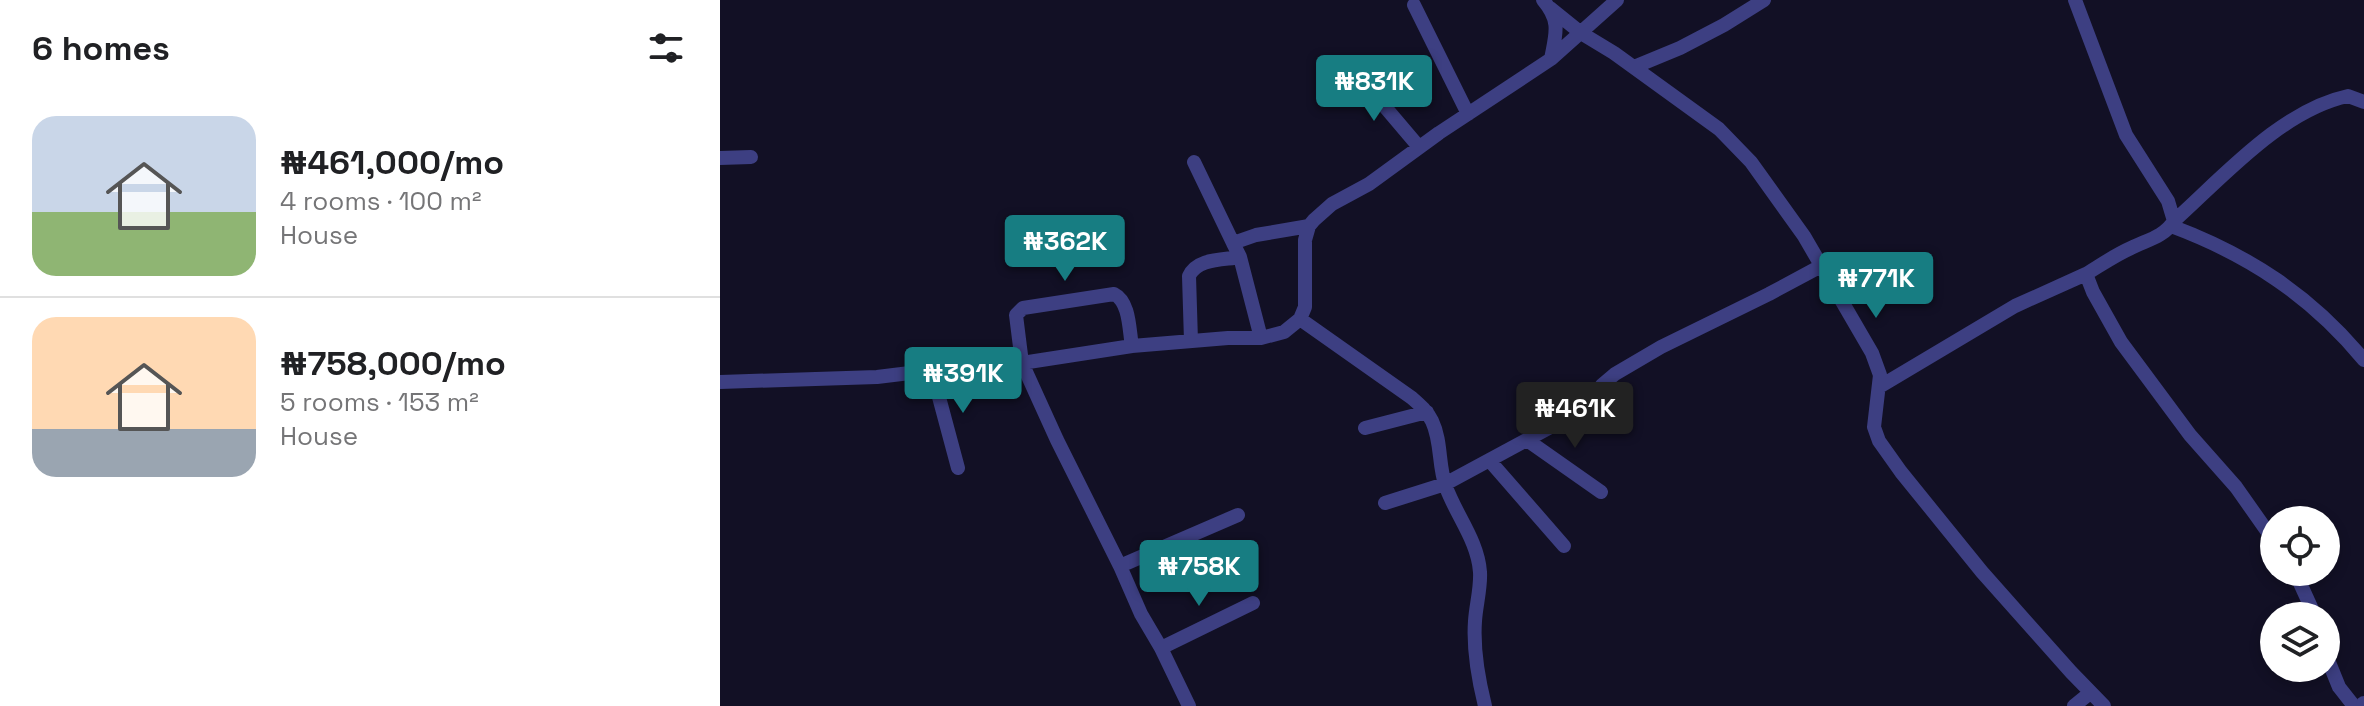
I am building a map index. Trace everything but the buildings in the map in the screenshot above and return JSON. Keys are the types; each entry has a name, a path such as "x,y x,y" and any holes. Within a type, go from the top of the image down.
{"street":[{"path":"720,382 862,378 1022,363 1132,346 1261,338 1284,332 1300,319 1305,307 1305,240 1309,226 1332,204 1369,184 1551,59 1617,0"},
{"path":"1634,67 1680,48 1764,0"},
{"path":"2075,0 2126,135 2168,201 2172,223"},
{"path":"1546,4 1581,33 1634,67 1734,143 1804,236 1872,353 1880,375 1874,427 1879,441 1982,572 2104,706"},
{"path":"1546,4 1557,26 1551,59"},
{"path":"1414,5 1468,114"},
{"path":"1336,76 1354,74 1363,81 1419,147"},
{"path":"1879,387 2015,306 2153,239 2273,133 2303,112 2348,96 2364,102"},
{"path":"720,158 751,157"},
{"path":"1194,162 1236,250 1261,338"},
{"path":"2172,223 2278,279 2346,338 2364,360"},
{"path":"1191,341 1189,276 1192,270 1236,250 1256,235 1309,226"},
{"path":"1385,503 1445,484 1527,440 1586,405 1615,374 1661,347 1823,265"},
{"path":"2086,274 2121,342 2190,435 2236,487 2260,521"},
{"path":"1132,346 1124,304 1114,294 1023,308 1016,320 1022,363 1068,465 1189,706"},
{"path":"1300,319 1412,398 1427,412 1438,440 1445,484 1464,522 1479,564 1476,649 1485,706"},
{"path":"932,371 958,468"},
{"path":"1365,428 1427,412"},
{"path":"1527,440 1601,492"},
{"path":"1489,460 1564,546"},
{"path":"1120,566 1238,515"},
{"path":"1161,648 1253,603"},
{"path":"2337,682 2354,706"},
{"path":"2074,706 2090,693"}]}
